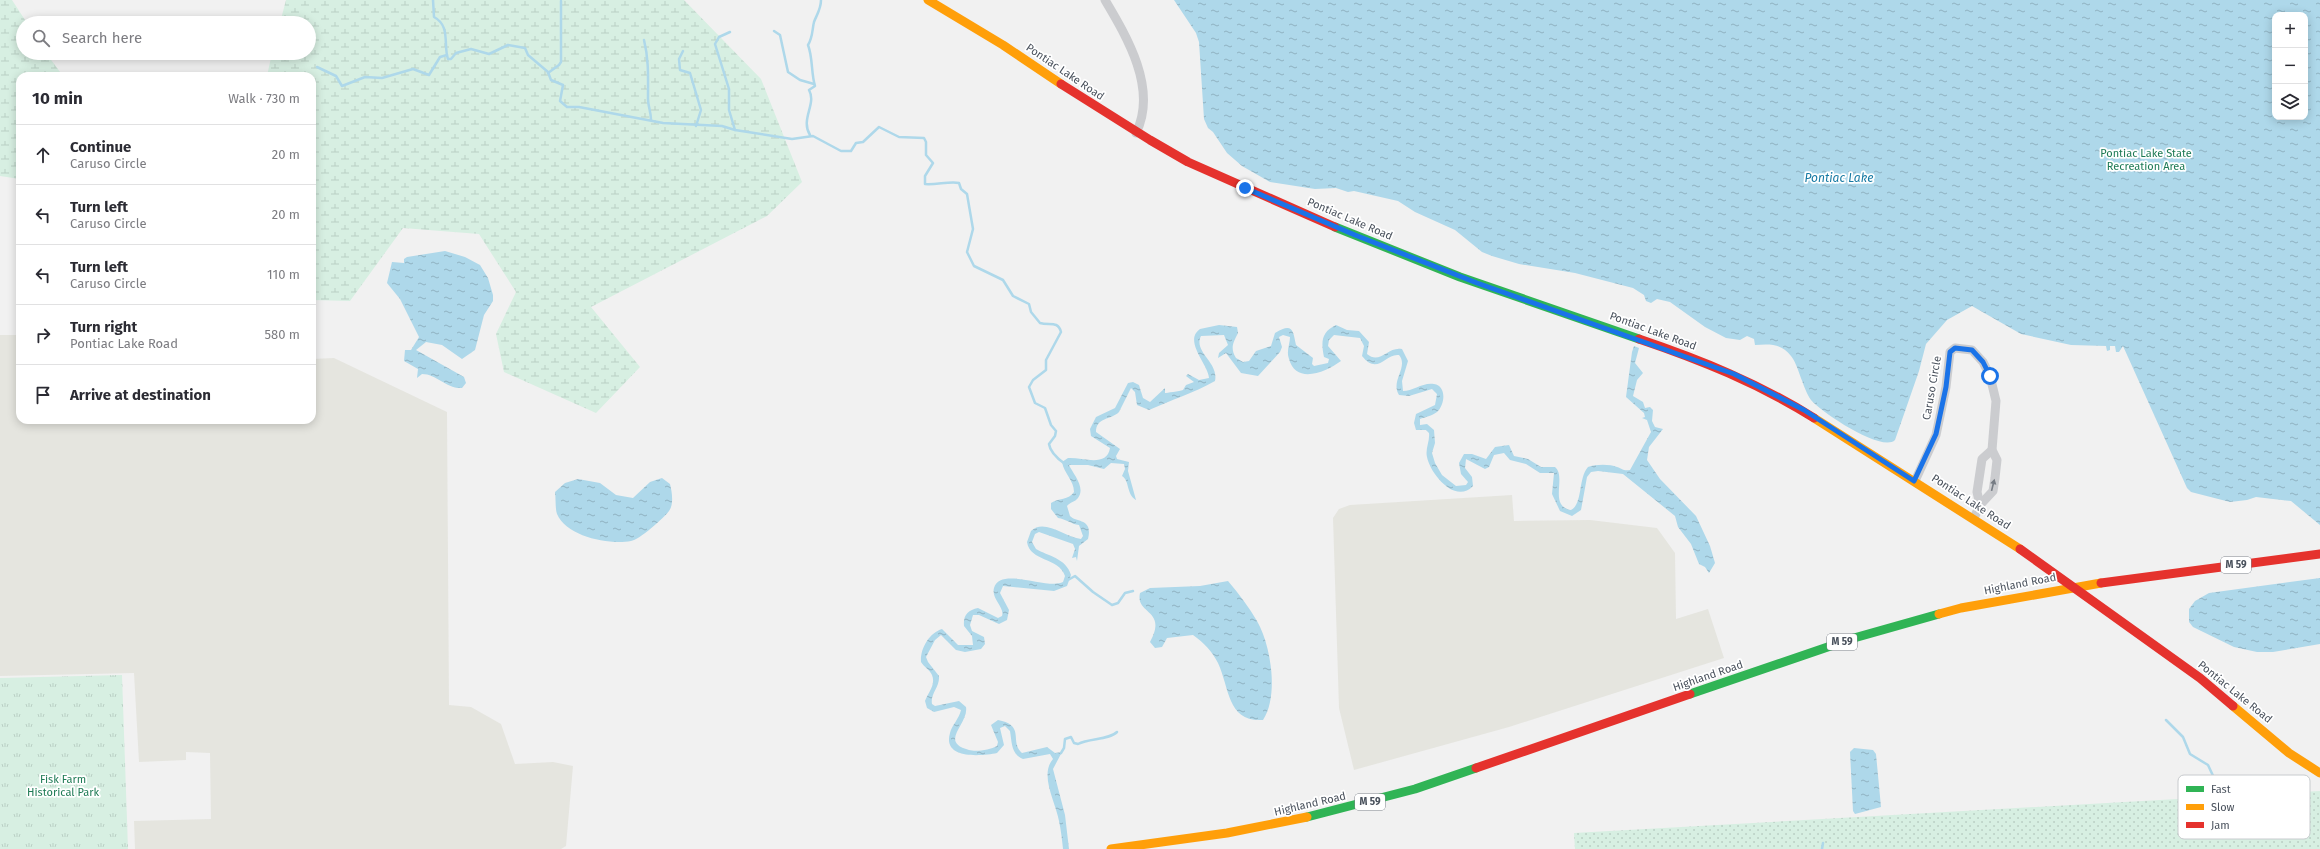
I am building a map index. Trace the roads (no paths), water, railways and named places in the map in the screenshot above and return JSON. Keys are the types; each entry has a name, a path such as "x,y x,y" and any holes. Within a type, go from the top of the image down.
{"main road":[{"name":"Pontiac Lake Road","path":"928,0 983,32 1136,133 1206,171 1369,241 1477,283 1629,336 1743,378 1804,410 1974,518 2200,678 2289,753 2320,773"},
{"name":"Highland Road","path":"1111,849 1160,844 1241,832 1359,805 1458,774 1854,638 1961,608 2071,587 2320,554"}],"street":[{"path":"1105,0 1133,49 1140,68 1143,117 1136,133"},
{"name":"Caruso Circle","path":"1914,481 1936,434 1946,387 1950,352 1955,348 1972,350 1983,362 1990,376 1996,401 1992,450 1997,460 1992,490 1980,505 1974,518"},
{"path":"1980,505 1977,492 1982,459 1992,450"}],"water":[{"name":"Pontiac Lake","path":"1174,0 2320,0 2320,525 2291,501 2256,497 2247,500 2230,502 2191,492 2187,488 2123,346 2119,352 2116,352 2115,346 2110,346 2110,350 2107,351 2106,346 2071,345 2021,334 1972,306 1947,320 1926,344 1919,371 1895,440 1888,443 1865,436 1817,406 1805,390 1794,360 1787,352 1779,347 1774,345 1755,345 1754,339 1747,336 1740,340 1726,338 1705,327 1670,302 1657,299 1651,303 1646,301 1644,295 1633,288 1575,273 1519,264 1492,256 1482,252 1455,230 1415,212 1398,201 1354,191 1348,192 1336,188 1315,189 1270,182 1242,166 1227,153 1213,132 1208,128 1204,119 1199,42 1196,33"},
{"path":"445,251 465,257 480,265 488,278 493,295 493,301 484,315 475,350 462,359 442,345 426,342 416,350 464,377 466,383 462,388 451,386 432,376 422,374 417,378 418,369 404,361 405,350 411,350 419,337 400,299 387,283 392,262 404,263 404,259 407,257"},
{"path":"1219,325 1237,327 1238,333 1233,351 1236,358 1243,362 1249,361 1256,351 1271,346 1275,333 1285,328 1289,328 1293,332 1296,345 1313,358 1312,364 1314,366 1328,363 1329,359 1324,357 1322,347 1323,338 1327,331 1336,325 1347,330 1359,331 1369,342 1367,354 1372,357 1380,356 1392,350 1402,349 1408,361 1402,381 1403,391 1411,390 1422,385 1434,384 1438,385 1443,392 1443,401 1440,409 1433,414 1420,419 1420,425 1427,424 1434,430 1435,443 1432,453 1435,463 1442,475 1456,486 1466,485 1468,482 1461,474 1459,463 1464,454 1472,454 1486,459 1495,447 1509,445 1514,456 1528,459 1541,467 1555,467 1559,477 1560,503 1564,507 1571,510 1575,507 1579,497 1583,478 1588,467 1595,465 1607,465 1624,470 1630,470 1651,432 1647,420 1642,418 1645,417 1644,413 1626,397 1632,352 1634,346 1639,348 1635,363 1643,373 1637,380 1633,396 1643,402 1645,408 1650,407 1653,410 1652,421 1655,427 1663,429 1649,447 1647,460 1660,479 1696,516 1710,546 1715,563 1709,573 1705,567 1699,564 1691,544 1678,527 1675,516 1623,474 1598,471 1591,472 1587,477 1581,510 1572,516 1560,511 1552,494 1554,473 1540,473 1526,464 1510,460 1504,453 1494,455 1489,467 1485,469 1466,459 1465,468 1472,477 1473,486 1466,491 1459,492 1444,485 1429,464 1427,448 1429,433 1426,430 1416,430 1414,423 1416,414 1435,405 1437,394 1432,389 1409,396 1399,395 1397,385 1402,360 1399,355 1394,355 1377,364 1373,364 1368,362 1362,356 1364,346 1360,338 1334,335 1329,340 1328,346 1341,361 1320,372 1305,374 1298,372 1293,367 1288,353 1290,337 1283,335 1279,337 1282,347 1280,352 1258,376 1241,373 1226,353 1218,358 1219,353 1228,345 1224,335 1201,336 1199,342 1200,347 1213,368 1215,381 1191,393 1149,410 1137,405 1135,392 1131,388 1119,412 1098,424 1096,432 1120,449 1116,456 1117,459 1129,462 1128,471 1136,500 1131,494 1126,481 1122,476 1125,469 1124,464 1111,463 1104,469 1088,465 1069,465 1081,489 1078,498 1067,506 1070,516 1086,524 1089,532 1088,539 1079,546 1077,561 1076,557 1072,558 1075,549 1073,544 1039,532 1035,534 1032,542 1036,549 1061,561 1069,569 1071,575 1067,586 1054,591 1003,586 1000,593 1009,610 1007,620 999,624 979,615 973,615 970,625 972,631 984,637 985,644 981,649 965,652 956,650 941,635 935,640 926,657 939,676 938,684 932,697 932,704 935,706 959,701 966,707 966,713 955,737 956,742 960,747 975,751 987,750 997,746 998,742 991,725 998,720 1007,722 1012,726 1016,734 1018,749 1022,753 1047,747 1055,753 1062,752 1053,769 1065,815 1069,849 1063,849 1059,821 1048,781 1049,766 1053,759 1050,754 1023,759 1019,757 1014,751 1010,731 1005,726 1000,728 1004,745 997,753 973,755 957,752 952,748 949,742 952,727 961,710 954,707 934,712 927,708 925,701 932,686 933,679 931,673 921,662 922,652 929,638 937,631 942,629 958,645 973,645 972,636 964,626 965,616 971,610 978,608 998,618 1002,616 1002,609 994,596 994,588 998,582 1005,579 1015,579 1056,584 1063,582 1065,576 1062,570 1057,565 1033,553 1027,542 1031,531 1042,526 1055,529 1075,538 1081,539 1083,536 1079,525 1058,518 1051,509 1051,503 1066,498 1074,492 1074,488 1062,462 1068,458 1099,460 1108,454 1110,448 1091,436 1090,429 1096,417 1115,408 1128,383 1133,382 1139,385 1143,398 1150,402 1165,388 1165,393 1183,390 1186,385 1194,382 1186,376 1188,374 1199,380 1209,378 1208,372 1195,346 1195,334 1200,329"},
{"path":"662,478 670,484 672,498 671,508 651,528 635,540 612,542 590,538 579,534 570,528 562,522 557,514 555,492 565,483 578,479 600,483 616,495 633,498 650,482"},
{"path":"2320,578 2320,644 2273,652 2257,652 2234,647 2193,627 2189,622 2189,609 2195,601 2209,593"},
{"path":"1228,581 1254,616 1262,631 1266,643 1272,684 1268,710 1263,720 1251,719 1242,716 1236,710 1228,693 1216,659 1201,641 1193,635 1167,638 1162,647 1155,648 1150,642 1155,631 1155,624 1150,613 1142,605 1140,593 1150,588 1200,586"},
{"path":"1854,748 1873,750 1876,754 1881,807 1855,814 1853,811 1850,752"}],"waterway":[{"path":"433,0 434,17 443,25 445,31 448,59 451,59 456,53 471,49 489,54 508,45 525,48 528,55 548,72 551,80 563,85 560,101 567,107 579,107 663,123 722,126 735,130 792,139 813,136 841,151 851,151 856,143 863,142 879,127 899,137 924,138 926,142 926,155 933,163 925,176 925,184 951,182 959,183 961,189 967,194 973,229 967,252 974,266 1003,280 1013,296 1029,304 1031,312 1040,323 1053,324 1060,328 1061,332 1046,360 1046,370 1033,380 1029,387 1035,403 1045,408 1051,425 1056,431 1055,436 1049,444 1051,450 1057,458 1065,464"},
{"path":"810,135 807,129 807,117 811,101 809,90 815,86 811,55 808,45 812,36 814,22 820,9 821,0"},
{"path":"548,73 561,62 561,1"},
{"path":"774,31 780,35 788,72 800,80 814,84"},
{"path":"730,32 719,37 715,44 729,89 729,110 735,130"},
{"path":"644,40 646,47 648,76 648,102 651,120"},
{"path":"683,51 679,59 680,70 690,73 701,110 696,126"},
{"path":"317,67 336,76 342,86 365,77 382,78 413,69 429,75 440,57 447,55"},
{"path":"1068,580 1075,576 1093,592 1112,605 1118,603 1125,593 1133,591"},
{"path":"2166,720 2183,737 2190,754 2208,765 2213,775"},
{"path":"1061,753 1064,748 1065,739 1071,737 1074,743 1078,744 1104,738 1117,732"},
{"path":"1822,849 1823,843"}],"park label":[{"name":"Pontiac Lake State Recreation Area","path":"2146,159"},
{"name":"Fisk Farm Historical Park","path":"63,785"}]}
